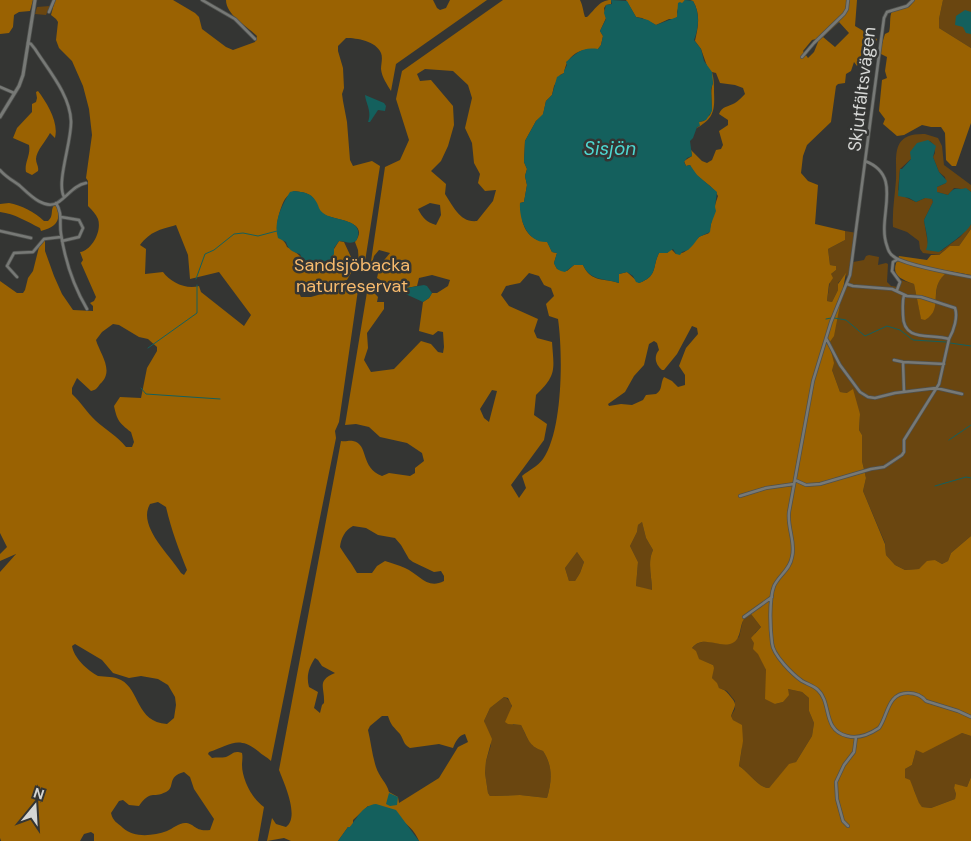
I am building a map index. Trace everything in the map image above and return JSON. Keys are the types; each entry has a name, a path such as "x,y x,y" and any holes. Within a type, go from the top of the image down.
{"street":[{"path":"0,117 14,93 24,69 35,0"},
{"path":"49,12 54,0"},
{"path":"202,0 235,19 255,39"},
{"path":"802,57 844,14 847,10 848,0"},
{"name":"Skjutfältsvägen","path":"898,259 890,253 884,236 887,194 886,178 877,168 865,161 885,15 889,11 907,6 913,0"},
{"path":"28,43 35,49 60,90 69,109 72,122 62,184 64,197"},
{"path":"0,86 14,93"},
{"path":"865,161 851,270 836,308 813,381 788,518 793,543 793,556 789,567 775,584 772,597 772,642 776,654 801,680 820,691 835,730 843,735 856,737 879,728 892,699 907,693 922,697 926,701 971,717"},
{"path":"0,170 6,177 37,200 46,203 56,203 80,184 86,183"},
{"path":"56,203 61,218 62,239 75,285 87,309"},
{"path":"18,277 8,266 14,253 35,251 44,239 79,237 83,228 79,220 61,218"},
{"path":"0,231 31,238"},
{"path":"896,290 900,282 892,272 893,262 898,259 971,277"},
{"path":"740,496 795,482 820,484 884,467 904,452 904,440 939,384 957,312 955,308 921,297 904,296 896,290 847,284"},
{"path":"904,296 903,322 906,328 918,335 949,338"},
{"path":"826,338 840,365 864,396 874,398 904,391 936,388 962,394"},
{"path":"894,360 944,364"},
{"path":"904,362 904,391"},
{"path":"744,617 772,597"},
{"path":"848,826 842,821 837,799 836,782 844,765 854,752 856,737"}],"shaded area":[{"path":"0,0 33,0 30,11 19,12 14,15 13,27 9,33 0,34"},
{"path":"55,0 173,0 195,13 199,17 202,29 233,50 255,42 257,36 229,11 226,0 433,0 440,10 446,8 450,0 487,0 396,64 391,91 381,69 382,57 379,49 371,43 346,38 338,46 343,68 344,88 342,94 347,122 350,160 353,166 372,161 380,166 364,268 359,265 358,250 355,242 359,235 355,226 350,222 320,212 315,201 309,195 294,191 285,199 279,214 277,230 279,235 287,247 312,266 317,267 331,263 331,257 339,241 344,242 351,257 343,259 351,273 347,280 310,285 299,293 301,297 311,297 359,283 339,422 335,431 336,438 271,761 251,746 239,742 228,744 208,754 212,758 226,757 237,752 242,753 242,770 246,782 255,799 264,807 258,841 94,841 94,834 91,832 84,834 80,841 1,841 0,838 0,572 16,554 0,561 0,554 7,547 0,533 0,281 17,293 23,293 28,278 33,271 39,247 45,240 45,251 54,276 62,294 73,310 93,311 93,306 90,303 96,297 81,263 83,260 80,252 92,244 99,229 97,217 88,206 88,181 86,178 92,135 89,109 83,86 72,61 59,48 56,40 58,22 51,15","holes":["176,225 188,255 190,279 219,272 251,315 244,326 201,292 199,286 184,286 170,279 163,272 145,274 146,249 140,245 144,240 160,230","113,324 119,325 139,337 148,339 157,347 157,351 147,368 141,398 120,397 114,406 119,421 131,432 134,442 132,447 126,447 96,421 72,394 72,388 77,378 91,391 96,389 104,379 106,374 105,362 96,340 102,332","158,502 166,507 187,570 184,575 151,531 147,513 150,504","75,644 102,660 113,673 129,678 141,676 158,679 168,685 175,697 174,718 167,724 149,718 127,685 121,680 112,677 98,676 85,667 72,646","184,772 190,777 194,789 214,819 210,830 201,830 185,823 162,833 138,835 127,831 114,820 111,813 119,801 123,800 129,805 139,806 149,796 161,794 169,790 175,777"]},
{"path":"503,0 580,0 585,17 587,17 600,4 611,0 611,4 606,5 604,8 606,18 600,31 603,36 601,45 598,49 580,51 571,57 564,73 560,75 554,86 552,95 546,101 543,115 536,121 525,141 524,162 527,169 525,176 527,185 524,202 520,203 520,207 524,227 529,234 535,239 547,241 552,252 557,253 554,263 557,269 567,271 574,265 583,265 586,271 594,277 619,283 619,274 627,272 639,283 649,277 654,271 659,253 667,253 671,249 676,254 680,254 688,249 699,237 709,233 718,196 692,170 690,165 686,166 684,161 692,156 691,150 702,161 707,163 712,160 716,150 721,149 723,145 719,131 728,125 728,120 719,114 720,111 735,103 745,94 743,88 720,83 716,73 712,72 714,84 714,99 712,114 706,122 695,129 699,126 699,122 704,121 710,115 713,83 701,49 695,41 698,16 696,6 690,0 857,0 855,26 877,39 875,44 867,47 863,52 857,66 854,62 851,71 846,74 845,83 836,86 831,122 807,145 803,156 801,173 808,181 818,185 815,224 845,231 845,240 828,249 830,265 836,266 836,270 831,274 833,278 829,284 827,301 832,302 838,290 838,284 846,273 834,336 829,343 834,363 832,370 840,392 847,393 853,389 860,414 859,430 862,435 862,461 866,478 863,491 885,544 886,555 895,565 905,570 919,569 927,561 935,560 942,564 948,561 951,553 971,536 971,736 962,733 923,753 916,750 912,765 905,769 905,778 910,780 922,807 931,808 955,799 955,784 967,787 971,777 971,841 419,841 410,827 404,822 368,806 353,820 353,825 348,827 338,841 291,841 284,838 267,841 272,818 276,824 286,827 292,816 290,800 279,770 341,441 358,443 370,468 382,476 389,473 410,476 415,473 415,468 424,461 422,453 407,443 380,437 369,427 356,424 345,425 368,286 378,297 377,302 384,302 384,309 367,333 368,348 364,360 371,372 394,369 421,341 431,344 438,352 443,353 443,332 438,331 433,335 419,331 423,302 432,293 437,293 448,286 450,280 432,275 419,278 417,286 399,291 377,278 380,265 390,253 379,250 374,256 370,268 385,167 400,160 409,140 396,99 402,71","holes":["839,22 849,33 835,47 823,37","816,39 818,42 814,52 808,58 803,51 812,40","425,69 453,71 468,85 472,98 465,128 472,143 474,163 480,174 478,183 485,191 496,190 493,201 477,221 466,219 458,213 445,194 446,184 431,171 441,161 448,146 454,125 453,106 431,80 420,81 417,74","430,203 440,205 441,215 436,225 427,221 418,209","529,273 539,276 544,285 551,288 554,296 546,304 549,316 558,319 560,334 560,391 554,430 550,446 543,459 522,476 526,488 519,498 511,485 544,440 547,424 534,415 536,395 548,382 553,372 552,342 537,338 534,331 538,319 509,306 501,295 506,286 520,283","692,326 697,328 698,334 686,348 679,366 685,375 685,385 678,387 664,377 660,390 656,394 646,395 643,400 632,405 609,406 608,404 625,392 634,376 644,365 649,344 654,341 657,343 659,350 656,355 656,361 662,370 677,354","492,390 497,391 489,422 484,418 480,409","642,522 646,538 653,550 650,565 652,590 636,586 638,562 630,546 637,532 638,525","353,526 366,528 378,535 395,538 409,559 434,572 441,571 444,581 433,584 405,568 385,561 377,566 372,573 357,573 340,547 342,537","577,552 584,562 575,581 569,581 565,568","751,614 761,627 751,638 754,643 753,649 758,654 766,670 765,699 775,704 783,702 789,695 788,689 802,692 809,698 809,711 814,723 812,736 796,762 789,764 769,788 757,783 739,766 743,741 742,725 733,720 731,716 735,705 734,701 724,690 719,688 712,678 713,665 699,659 696,651 692,648 701,642 725,644 734,642 737,640 744,619","315,658 322,666 335,673 323,682 324,703 320,713 314,708 318,692 309,687 308,675","504,697 508,698 512,706 505,722 521,725 529,741 534,747 543,751 549,762 551,780 547,798 520,795 490,796 485,773 492,739 484,721 490,708","382,716 388,716 410,748 439,744 453,748 458,739 465,734 468,742 458,747 439,778 399,803 398,797 389,792 377,771 368,730"]},
{"path":"626,0 685,0 679,5 678,16 675,19 669,19 656,25 636,17"},
{"path":"915,0 943,0 939,28 971,48 971,123 956,166 952,166 946,160 945,133 941,127 922,125 904,135 897,136 883,124 885,119 879,111 882,80 887,78 885,71 887,57 879,53 885,34 889,32 891,13 892,11 909,7"},
{"path":"943,0 971,0 971,48 939,28"},
{"path":"50,6 46,15 35,14 37,7"},
{"path":"38,91 54,119 56,132 55,138 50,133 39,149 36,156 38,171 32,175 26,172 29,145 13,138 17,128 32,112 32,104 36,102 36,92"},
{"path":"925,134 938,138 942,146 944,165 971,185 971,192 967,189 954,188 948,195 937,192 937,187 946,183 945,177 939,172 933,157 935,146 930,141 916,146 912,151 911,159 900,169 898,190 905,197 916,202 927,197 932,199 933,202 924,220 929,250 941,251 960,237 971,224 971,229 959,246 946,249 939,255 923,253 920,249 919,241 907,232 893,227 896,155 898,148 906,137"},
{"path":"9,203 28,209 44,221 50,219 53,207 56,205 58,219 51,228 41,231 40,228 20,218 0,212 0,204"},
{"path":"971,229 971,275 949,271 942,277 936,290 934,310 925,320 921,319 914,284 903,280 895,271 899,256 927,260 931,255 939,255 950,246 959,246"},
{"path":"845,231 857,233 853,262 864,260 869,255 879,257 878,265 888,264 887,282 891,286 898,287 901,280 914,284 921,318 936,302 938,284 945,274 949,271 971,275 971,536 951,553 948,561 942,564 935,560 919,569 905,570 895,565 886,555 885,543 863,491 866,478 862,461 862,435 859,430 860,414 847,393 840,392 832,370 829,343 847,278 846,274 838,283 838,290 832,302 827,301 831,274 836,270 836,266 830,265 828,249 845,240"},
{"path":"642,522 646,538 653,550 650,565 652,591 636,586 638,562 630,546 637,532 638,525"},
{"path":"577,552 584,562 575,581 569,581 565,568"},
{"path":"751,614 761,627 755,633 754,643 766,670 767,682 775,704 783,702 788,689 802,692 809,698 809,711 814,723 812,736 796,762 789,765 769,788 757,783 739,766 742,748 742,726 733,720 731,716 735,709 735,701 727,691 719,688 712,678 713,665 698,659 692,648 703,642 726,644 739,637 743,620"},
{"path":"504,697 509,700 511,705 512,709 510,711 513,725 521,725 531,744 543,751 549,762 551,774 547,798 520,795 490,796 488,793 485,773 486,761 491,745 484,721 490,708"},
{"path":"962,733 971,736 971,777 967,787 955,785 955,799 931,808 922,807 914,790 905,779 905,769 912,765 916,750"}],"water":[{"name":"Sisjön","path":"611,0 627,1 636,17 648,20 656,25 677,17 678,3 682,3 685,0 693,1 697,10 698,20 694,40 701,49 704,61 712,72 712,111 706,120 699,122 700,126 697,127 690,141 692,156 684,162 686,166 690,165 697,175 717,192 716,211 710,232 699,237 688,250 680,255 676,254 673,249 667,253 659,253 652,274 639,283 627,272 619,274 619,283 594,277 583,265 574,265 565,272 559,270 554,263 557,253 552,252 547,242 534,239 529,234 523,223 520,209 520,203 524,202 527,185 525,176 527,169 524,162 525,141 536,121 543,114 546,101 552,95 557,77 564,73 567,65 566,62 580,51 598,49 601,45 603,36 600,31 606,19 604,13 606,5 612,4"},
{"path":"965,10 971,12 971,34 966,33 963,27 955,25 956,16"},
{"path":"365,95 384,103 386,106 385,111 378,110 370,122 368,122 369,111"},
{"path":"928,140 936,146 933,157 939,172 947,181 937,187 937,192 948,195 955,189 966,188 971,192 971,224 962,235 939,252 926,250 927,239 924,220 933,202 932,199 925,198 916,202 909,198 898,196 900,169 911,159 910,152 917,143"},
{"path":"294,191 310,195 320,210 327,216 351,223 358,230 355,242 339,241 334,248 331,263 318,267 304,263 300,254 291,250 286,242 278,238 277,220 279,214 290,192"},
{"path":"424,285 432,293 423,302 399,291 401,289"},
{"path":"389,793 398,797 397,805 390,806 386,804"},
{"path":"376,804 396,810 419,841 338,841 364,809"}],"waterway":[{"path":"196,279 205,254 214,250 234,234 243,233 258,236 277,231"},
{"path":"148,348 197,313 197,285"},
{"path":"826,319 831,318"},
{"path":"834,318 846,320 865,336 887,326 900,330 913,340 946,342"},
{"path":"950,343 971,346"},
{"path":"141,388 146,394 220,399"},
{"path":"949,440 971,425"},
{"path":"935,486 966,477 971,478"}],"park label":[{"name":"Sandsjöbacka naturreservat","path":"352,275"}]}
